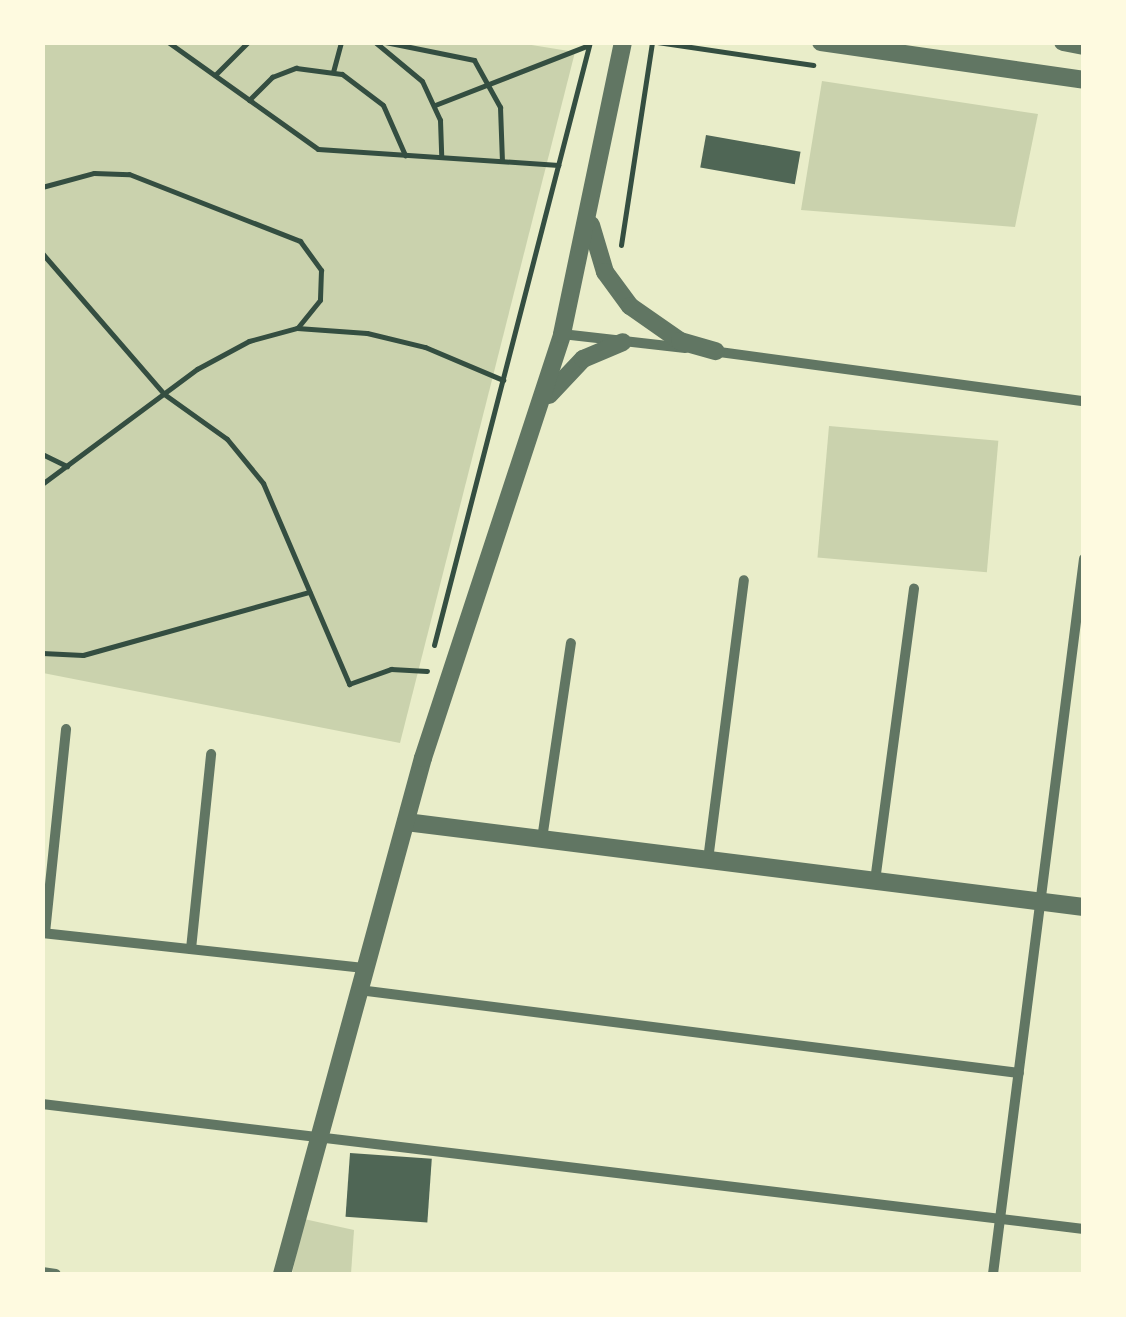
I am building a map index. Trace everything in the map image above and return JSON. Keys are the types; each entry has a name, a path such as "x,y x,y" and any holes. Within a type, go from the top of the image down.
{"street":[{"path":"282,1274 406,822 562,334 590,218 623,42"},
{"path":"821,42 1084,80"},
{"path":"1063,42 1084,46"},
{"path":"590,218 615,287 664,332 716,351"},
{"path":"562,334 1084,400"},
{"path":"536,418 569,370 623,342"},
{"path":"993,1274 1084,558"},
{"path":"708,860 744,580"},
{"path":"874,881 914,590"},
{"path":"542,839 571,643"},
{"path":"66,729 44,933 366,968"},
{"path":"191,949 212,754"},
{"path":"406,822 1084,907"},
{"path":"358,990 1019,1074"},
{"path":"42,1104 1084,1229"},
{"path":"42,1272 56,1274"}],"path":[{"path":"168,42 318,149 558,165"},
{"path":"214,76 248,42"},
{"path":"333,72 340,42"},
{"path":"615,287 652,42"},
{"path":"381,43 460,54 474,60 490,84 504,135 502,162"},
{"path":"381,43 422,80 435,106 441,158"},
{"path":"435,106 590,44"},
{"path":"423,687 590,44"},
{"path":"249,100 272,77 296,68 333,72 383,104 404,155"},
{"path":"42,186 94,172 129,174 300,242 322,270 320,300 297,328"},
{"path":"42,253 164,394 227,439 263,483 349,684 391,670 427,671"},
{"path":"42,484 164,394 249,341 297,328 367,333 425,347 503,380"},
{"path":"42,454 66,466"},
{"path":"42,653 83,655 309,592"}],"green space":[{"path":"513,42 575,52 400,743 43,673 42,43"},
{"path":"822,81 1038,114 1015,227 801,210"},
{"path":"829,426 998,441 987,572 817,557"},
{"path":"304,1219 354,1230 351,1274 292,1274"}],"building":[{"path":"706,135 801,152 795,184 700,167"},
{"path":"350,1153 432,1159 427,1223 346,1217"}]}
